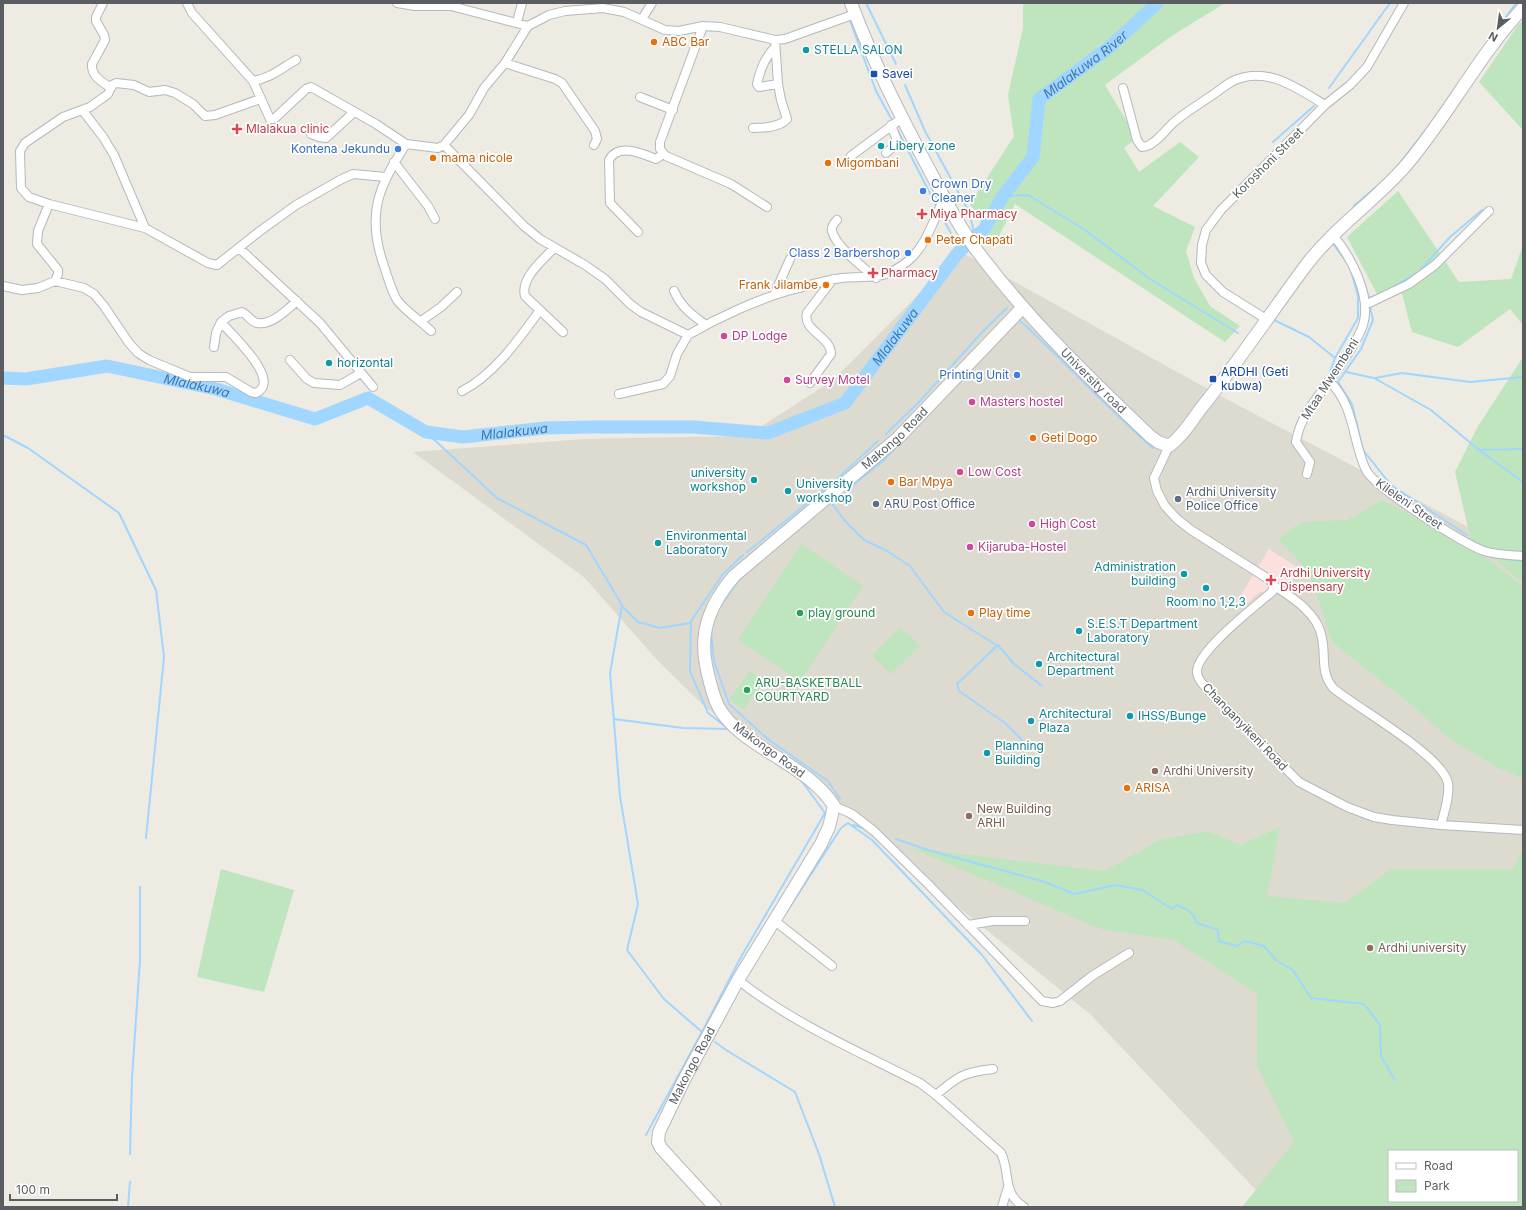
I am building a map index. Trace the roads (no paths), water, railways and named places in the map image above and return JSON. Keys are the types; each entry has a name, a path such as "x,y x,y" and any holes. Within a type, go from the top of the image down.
{"street":[{"path":"103,3 96,17 96,21 104,34 105,40 92,68 97,77 111,88"},
{"path":"187,3 192,13 253,81 268,117 274,119 306,89 311,87 406,144 438,148 444,145 467,119 484,88 505,63 528,26 549,15 565,11 603,8 624,12 665,30 679,31 703,26 738,30 775,43"},
{"path":"397,3 414,6 452,5 528,26"},
{"path":"517,22 522,3"},
{"path":"642,19 652,3"},
{"name":"Koroshoni Street","path":"1266,319 1223,292 1206,275 1201,263 1202,245 1206,230 1221,210 1324,105 1350,84 1367,67 1404,3"},
{"path":"778,84 759,87 757,84 768,54 775,43 853,8"},
{"name":"University road","path":"853,8 877,68 902,118 944,198 974,247 1023,307 1063,351 1142,428 1158,442 1169,446"},
{"path":"1441,825 1448,784 1442,771 1428,757 1400,735 1333,688 1327,680 1324,670 1322,637 1317,624 1302,605 1273,585 1270,580 1256,570 1177,520 1164,506 1157,491 1154,478 1169,446 1179,438 1306,265 1333,235 1369,203 1406,165 1446,113 1498,38 1523,8"},
{"path":"703,26 659,147 663,154 731,184 767,207"},
{"path":"753,128 766,128 784,122 787,119 780,100 775,43"},
{"path":"253,81 270,77 281,68 296,60"},
{"path":"505,63 555,79 562,83 595,131 597,139 594,145"},
{"path":"1122,88 1137,140 1140,145 1145,147 1155,141 1178,118 1232,82 1250,76 1265,76 1281,80 1324,105"},
{"path":"260,99 215,115 205,116 183,97 168,91 149,92 134,85 116,83 103,98 83,111 63,117 25,143 20,151 21,188 29,197 49,204 145,228 213,265 221,263 296,206 340,180 353,174 386,177"},
{"path":"640,97 673,110"},
{"path":"83,111 103,137 114,155 145,228"},
{"path":"311,134 326,138 354,112"},
{"path":"852,156 902,118"},
{"path":"886,153 898,143 891,126"},
{"path":"406,144 386,177 376,209 375,226 380,255 392,289 398,301 431,331"},
{"path":"444,145 524,226 554,248 585,265 605,279 630,304 641,312 688,335"},
{"path":"638,232 610,203 609,160 612,154 620,150 656,159 663,154"},
{"path":"394,162 428,206 435,218"},
{"path":"620,394 663,384 670,376 677,354 688,335 706,325 774,295 833,280 876,278 888,274 914,255 932,224 944,198"},
{"path":"49,204 38,231 37,244 58,270 55,281"},
{"path":"1333,235 1352,262 1365,304 1409,284 1425,273 1489,211"},
{"path":"837,220 833,225 832,231 853,260 876,278"},
{"path":"239,248 297,301 330,334 373,387"},
{"path":"554,248 535,269 528,279 524,290 525,296 563,332"},
{"path":"774,295 790,259"},
{"path":"810,383 831,354 831,348 828,343 807,324 805,319 807,313 833,280"},
{"path":"3,286 22,290 38,288 55,281 84,288 94,294 128,343 138,354 190,377 226,377 251,392 260,391 264,382 260,366 221,322"},
{"path":"674,291 680,303 688,312 706,325"},
{"path":"421,321 441,307 457,292"},
{"path":"214,347 216,333 221,322 229,316 242,312 256,323 264,323 282,313 297,301"},
{"name":"Mtaa Mwembeni","path":"1307,474 1310,462 1298,447 1297,437 1301,424 1358,336 1362,326 1365,304"},
{"name":"Makongo Road","path":"715,1207 661,1148 657,1139 684,1080 738,980 821,844 829,827 834,806 819,787 749,738 732,724 720,709 711,687 705,658 705,631 711,608 720,592 734,576 899,437 1023,307"},
{"path":"462,391 476,383 491,369 522,334 540,310"},
{"path":"290,360 307,379 314,383 340,386 361,373"},
{"name":"Kileleni Street","path":"1329,381 1345,404 1362,461 1366,471 1374,480 1397,498 1474,547 1497,554 1523,556"},
{"name":"Changanyikeni Road","path":"1273,585 1273,590 1223,635 1201,658 1197,673 1200,681 1298,782 1347,807 1374,817 1441,825 1523,830"},
{"path":"834,806 852,814 874,831 968,925 1037,997 1048,1003 1060,1001 1092,976 1129,953"},
{"path":"775,920 832,966"},
{"path":"968,925 993,921 1025,921"},
{"path":"738,980 778,1010 807,1027 920,1083 936,1095 1000,1153 1005,1161 1008,1186 1012,1197 1024,1207"},
{"path":"936,1095 959,1076 967,1073 993,1069"},
{"path":"1002,1207 1008,1186"}],"waterway":[{"path":"866,3 896,64"},
{"name":"Mlalakuwa River","path":"975,236 983,231 1003,196 1033,157 1039,99 1111,46 1157,3"},
{"path":"1329,88 1390,3"},
{"path":"1501,24 1516,3"},
{"path":"849,18 876,91 893,122"},
{"path":"905,85 925,131 969,212 975,236"},
{"path":"1273,142 1314,106"},
{"path":"1400,163 1432,122"},
{"path":"897,129 936,205"},
{"path":"1354,206 1376,187"},
{"path":"1003,196 1028,195 1085,230 1150,279 1238,333"},
{"path":"1391,288 1420,271 1449,238 1482,210"},
{"path":"940,213 960,250"},
{"path":"1332,242 1347,263"},
{"name":"Mlalakuwa","path":"3,378 26,379 107,366 216,389 315,419 368,398 426,432 463,437 545,428 594,427 693,427 768,433 845,403 957,254 964,247"},
{"path":"1329,375 1335,358 1358,318 1358,296 1351,271"},
{"path":"1365,285 1369,298 1380,294"},
{"path":"1370,307 1373,320 1361,349 1338,382 1352,404 1363,450 1391,485 1467,535"},
{"path":"886,434 918,403 985,329 1007,308"},
{"path":"1272,319 1309,337 1335,358"},
{"path":"1019,320 1153,448"},
{"path":"1346,372 1374,378 1431,410 1479,450 1523,482"},
{"path":"1375,378 1402,373 1470,382 1523,377"},
{"path":"426,432 497,498 586,545 622,605 610,673 620,796 638,904 627,950 664,999 702,1032"},
{"path":"3,435 28,448 119,513 156,590 164,657 146,838"},
{"path":"838,478 878,441"},
{"path":"852,486 884,460 895,448"},
{"path":"1480,450 1523,449"},
{"path":"747,552 831,484"},
{"path":"825,507 838,496"},
{"path":"831,502 844,520 864,540 887,551 910,566 944,612 996,645"},
{"path":"726,727 708,713 690,671 691,621 723,574 743,555"},
{"path":"1508,559 1523,561"},
{"path":"719,608 741,577"},
{"path":"622,606 638,622 660,628 691,623"},
{"path":"711,632 714,661 729,704 769,740 828,781 840,799"},
{"path":"1016,748 1022,740 1005,723 959,691 957,684 998,645 1014,664 1042,686"},
{"path":"614,719 683,728 730,729"},
{"path":"646,1135 741,957 825,813 801,780"},
{"path":"848,823 872,840 982,955 1032,1021"},
{"path":"784,916 841,828 848,823"},
{"path":"853,825 866,829"},
{"path":"896,839 928,850 1045,882 1074,894 1116,885 1142,890 1172,909 1177,905 1187,910 1194,916 1197,923 1218,930 1219,941 1236,946 1245,941 1264,946 1277,961 1293,970 1311,998 1364,1004 1380,1025 1381,1056 1394,1079"},
{"path":"130,1154 132,1078 140,960 140,887"},
{"path":"715,1042 795,1092 819,1154 835,1207"},
{"path":"128,1207 130,1182"}],"place":[{"name":"ABC Bar","path":"654,42"},
{"name":"STELLA SALON","path":"806,50"},
{"name":"Savei","path":"874,74"},
{"name":"Mlalakua clinic","path":"237,129"},
{"name":"Libery zone","path":"881,146"},
{"name":"Kontena Jekundu","path":"398,149"},
{"name":"mama nicole","path":"433,158"},
{"name":"Migombani","path":"828,163"},
{"name":"Crown Dry Cleaner","path":"923,191"},
{"name":"Miya Pharmacy","path":"922,214"},
{"name":"Peter Chapati","path":"928,240"},
{"name":"Class 2 Barbershop","path":"908,253"},
{"name":"Pharmacy","path":"873,273"},
{"name":"Frank Jilambe","path":"826,285"},
{"name":"DP Lodge","path":"724,336"},
{"name":"horizontal","path":"329,363"},
{"name":"Printing Unit","path":"1017,375"},
{"name":"ARDHI (Geti kubwa)","path":"1213,379"},
{"name":"Survey Motel","path":"787,380"},
{"name":"Masters hostel","path":"972,402"},
{"name":"Geti Dogo","path":"1033,438"},
{"name":"Low Cost","path":"960,472"},
{"name":"university workshop","path":"754,480"},
{"name":"Bar Mpya","path":"891,482"},
{"name":"University workshop","path":"788,491"},
{"name":"Ardhi University Police Office","path":"1178,499"},
{"name":"ARU Post Office","path":"876,504"},
{"name":"High Cost","path":"1032,524"},
{"name":"Environmental Laboratory","path":"658,543"},
{"name":"Kijaruba-Hostel","path":"970,547"},
{"name":"Administration building","path":"1184,574"},
{"name":"Ardhi University Dispensary","path":"1271,580"},
{"name":"Room no 1,2,3","path":"1206,588"},
{"name":"play ground","path":"800,613"},
{"name":"Play time","path":"971,613"},
{"name":"S.E.S.T Department Laboratory","path":"1079,631"},
{"name":"Architectural Department","path":"1039,664"},
{"name":"ARU-BASKETBALL COURTYARD","path":"747,690"},
{"name":"IHSS/Bunge","path":"1130,716"},
{"name":"Architectural Plaza","path":"1031,721"},
{"name":"Planning Building","path":"987,753"},
{"name":"Ardhi University","path":"1155,771"},
{"name":"ARISA","path":"1127,788"},
{"name":"New Building ARHI","path":"969,816"},
{"name":"Ardhi university","path":"1370,948"}]}
